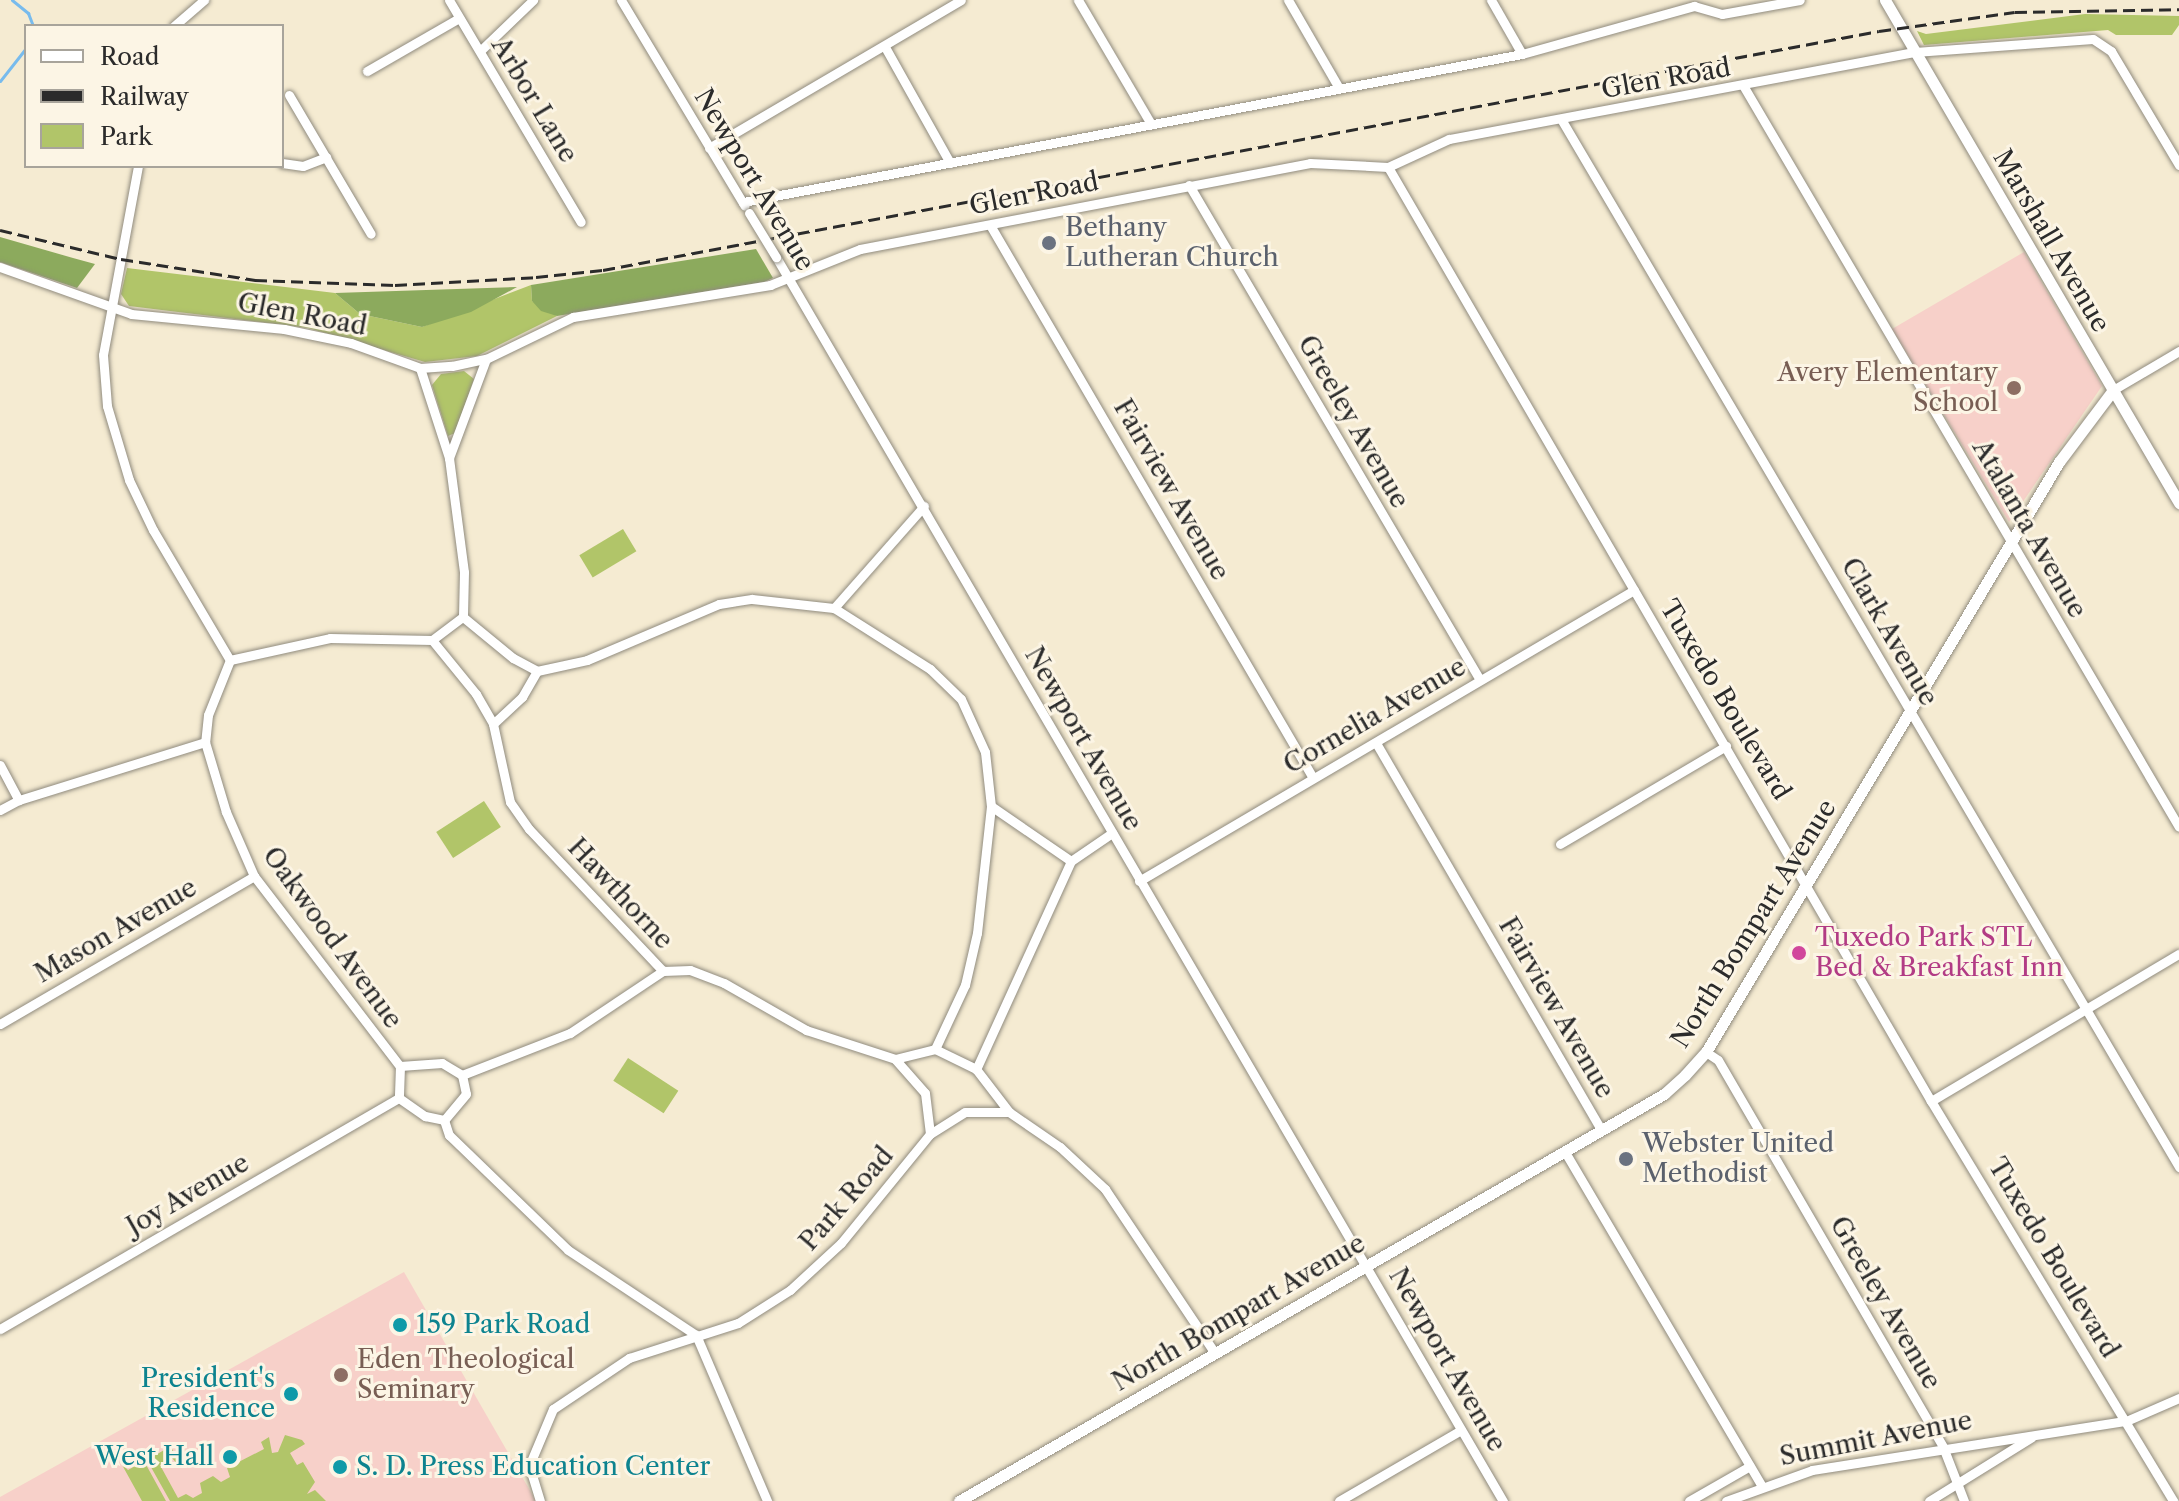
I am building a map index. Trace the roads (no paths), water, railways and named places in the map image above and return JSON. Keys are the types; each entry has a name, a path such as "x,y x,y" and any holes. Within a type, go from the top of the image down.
{"street":[{"path":"176,24 204,0"},
{"name":"Arbor Lane","path":"449,0 581,222"},
{"path":"480,51 533,0"},
{"name":"Newport Avenue","path":"621,0 924,506 1139,881 1503,1501"},
{"path":"709,148 961,0"},
{"path":"1078,0 1151,124"},
{"path":"1288,0 1339,88"},
{"path":"1491,0 1522,54"},
{"name":"Glen Road","path":"743,202 1522,54 1692,3 1722,14 1800,0"},
{"name":"Marshall Avenue","path":"1885,0 2179,503"},
{"path":"367,71 459,18"},
{"name":"Glen Road","path":"0,267 112,309 284,329 351,343 420,368 486,359 573,317 789,278 821,260 860,249 1310,163 1388,167 1449,139 1744,87 1915,52 2093,39 2111,51 2179,165"},
{"path":"885,47 950,163"},
{"name":"Atalanta Avenue","path":"1744,87 2179,827"},
{"path":"289,95 371,234"},
{"name":"Clark Avenue","path":"1561,119 2179,1167"},
{"path":"284,163 303,166 326,157"},
{"name":"Tuxedo Boulevard","path":"1388,167 1807,881 1931,1101 2173,1501"},
{"path":"138,168 103,355 107,406 129,480 230,660"},
{"name":"Greeley Avenue","path":"1189,185 1480,680"},
{"name":"Fairview Avenue","path":"990,225 1313,778"},
{"name":"North Bompart Avenue","path":"959,1501 1664,1094 1706,1052 2059,462 2113,390 2179,351"},
{"path":"449,458 486,359"},
{"path":"420,368 449,458 464,572 463,617"},
{"path":"834,608 924,506"},
{"name":"Cornelia Avenue","path":"1139,881 1634,590"},
{"path":"463,617 513,658 537,671 587,660 719,604 752,599 834,608 930,669 961,699 985,752 991,806 977,933 965,985 935,1049"},
{"path":"230,660 330,638 432,640 463,617"},
{"name":"Hawthorne","path":"432,640 476,694 493,724 510,802 529,829 663,971 701,975 806,1030 895,1059"},
{"path":"0,810 19,800 205,742 208,715 230,660"},
{"path":"493,724 522,697 537,671"},
{"name":"Oakwood Avenue","path":"205,742 226,812 254,876 400,1066"},
{"name":"Fairview Avenue","path":"1376,743 1601,1130"},
{"path":"1560,844 1726,746"},
{"path":"0,765 19,800"},
{"path":"991,806 1071,861"},
{"path":"976,1069 1071,861 1112,833"},
{"name":"Mason Avenue","path":"0,1024 254,876"},
{"path":"1931,1101 2179,954"},
{"path":"462,1075 570,1033 663,971"},
{"path":"930,1134 925,1093 895,1059 935,1049 976,1069 1009,1112 1060,1147 1105,1189 1214,1352"},
{"name":"Greeley Avenue","path":"1706,1052 1718,1060 1943,1447 1955,1486 1964,1501"},
{"path":"442,1063 462,1075 466,1094 444,1120 425,1116 399,1098 400,1066 442,1063"},
{"name":"Joy Avenue","path":"0,1329 399,1098"},
{"name":"Park Road","path":"540,1501 529,1466 553,1409 629,1358 738,1323 813,1272 930,1134 965,1112 1009,1112"},
{"path":"444,1120 449,1135 568,1250 696,1335 767,1501"},
{"path":"1565,1152 1761,1485"},
{"name":"Summit Avenue","path":"1726,1501 1761,1485 1812,1470 1943,1447 2126,1421 2179,1398"},
{"path":"1339,1501 1461,1430"},
{"name":"Summit Avenue","path":"1929,1501 2037,1434"},
{"path":"1689,1501 1750,1466"}],"waterway":[{"path":"12,0 28,13 32,24"},
{"path":"0,81 24,51"}],"railway":[{"path":"0,230 121,259 255,280 395,285 536,277 603,270 1879,31 2015,12 2179,9"}],"place":[{"name":"Bethany Lutheran Church","path":"1049,243"},
{"name":"Avery Elementary School","path":"2014,388"},
{"name":"Tuxedo Park STL Bed & Breakfast Inn","path":"1799,953"},
{"name":"Webster United Methodist","path":"1626,1159"},
{"name":"159 Park Road","path":"400,1325"},
{"name":"Eden Theological Seminary","path":"341,1375"},
{"name":"President's Residence","path":"291,1394"},
{"name":"West Hall","path":"230,1457"},
{"name":"S. D. Press Education Center","path":"340,1467"}]}
